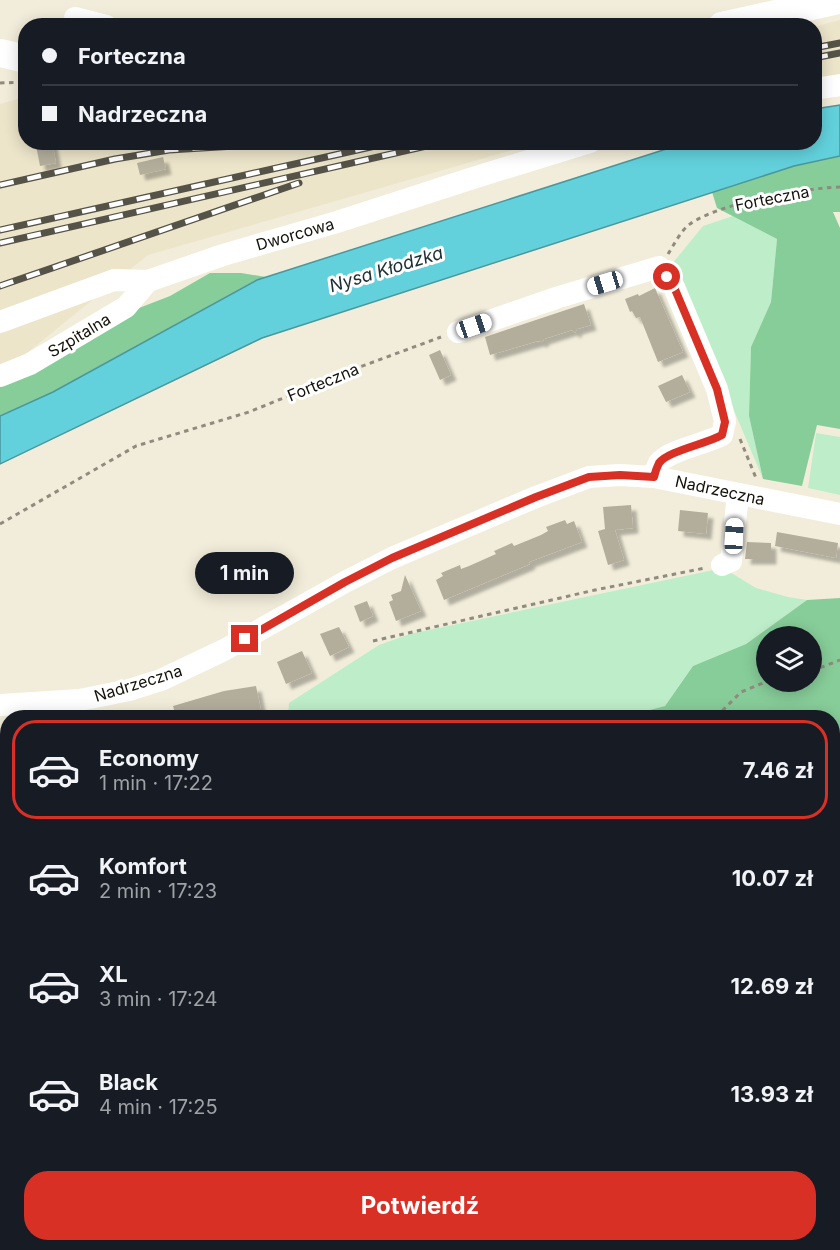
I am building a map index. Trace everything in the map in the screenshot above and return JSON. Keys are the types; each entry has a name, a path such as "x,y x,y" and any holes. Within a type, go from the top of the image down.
{"main road":[{"path":"758,18 838,0"},
{"path":"0,53 18,57"}],"street":[{"path":"822,88 840,85"},
{"name":"Dworcowa","path":"0,322 114,280 148,281 223,255 337,222 564,150"},
{"path":"458,332 556,298 659,267 674,287 717,389 725,422 722,435 707,443 668,455 659,463 654,477"},
{"name":"Szpitalna","path":"0,376 30,364 126,307 148,281"},
{"name":"Nadrzeczna","path":"0,705 80,700 129,690 161,680 224,650 392,558 589,477 620,475 654,477 749,490 840,514"},
{"path":"722,565 732,561 749,490"}],"path":[{"path":"0,83 18,82"},
{"name":"Forteczna","path":"659,267 688,225 722,209 794,192 840,187"},
{"name":"Forteczna","path":"0,524 136,446 249,412 357,368 458,332"},
{"path":"725,422 733,423 749,490"},
{"path":"373,641 595,590 722,565"},
{"path":"822,667 840,660"},
{"path":"723,710 741,692 756,686"}],"shaded area":[{"path":"840,20 840,78 822,79 822,25"},
{"path":"18,99 18,150 513,150 148,255 12,365 0,370 0,104"}],"green space":[{"path":"840,156 840,212 833,212 840,228 840,429 817,425 802,486 763,479 749,416 751,347 771,302 777,239 717,208 712,192 794,166"},
{"path":"733,216 777,239 771,302 751,347 749,416 763,479 672,264 703,226"},
{"path":"210,273 241,273 266,277 53,392 0,416 0,381 139,308 170,296"},
{"path":"816,433 840,437 840,495 808,488"},
{"path":"723,568 756,588 807,600 771,626 756,626 756,637 746,644 693,666 665,706 650,710 288,710 289,703 379,645 410,634"},
{"path":"840,598 840,710 650,710 665,706 693,666 746,644 756,637 756,692 822,692 822,626 771,626 807,600"}],"water":[{"name":"Nysa Kłodzka","path":"840,105 840,156 794,166 262,338 0,464 0,416 53,392 257,280 663,150 822,150 822,108"}],"building":[{"path":"37,150 54,150 56,163 40,166"},
{"path":"163,157 166,169 140,175 137,163"},
{"path":"655,288 683,352 658,362 640,317 636,318 632,311 630,312 625,299 638,294 639,296"},
{"path":"584,304 591,325 577,329 575,333 572,330 544,339 542,342 538,341 490,355 485,337"},
{"path":"440,350 451,375 440,380 429,355"},
{"path":"682,375 690,392 666,402 658,386"},
{"path":"631,505 633,528 615,530 624,560 608,565 598,531 605,529 603,507"},
{"path":"680,510 708,513 706,534 678,531"},
{"path":"565,520 567,524 574,521 582,542 529,562 530,564 444,600 436,580 443,576 441,573 460,565 461,569 469,566 496,554 494,551 512,543 514,546 541,535 548,531 546,527"},
{"path":"777,532 838,543 836,558 775,546"},
{"path":"747,542 771,543 771,559 745,559"},
{"path":"405,575 421,611 396,621 389,602 393,600 391,595 401,591"},
{"path":"367,601 373,616 360,622 354,606"},
{"path":"339,627 349,647 330,656 320,634"},
{"path":"302,651 312,673 286,684 277,662"},
{"path":"256,686 261,710 174,710 173,706 224,691"}],"railway":[{"path":"822,46 840,43"},
{"path":"822,56 840,53"},
{"path":"0,185 115,159 169,150"},
{"path":"0,230 357,150"},
{"path":"0,243 409,150"},
{"path":"0,286 299,183"}],"route":[{"path":"245,639 345,582 439,537 589,477 620,475 654,477 659,463 668,455 707,443 722,435 725,422 717,389 674,287 667,277"}]}
